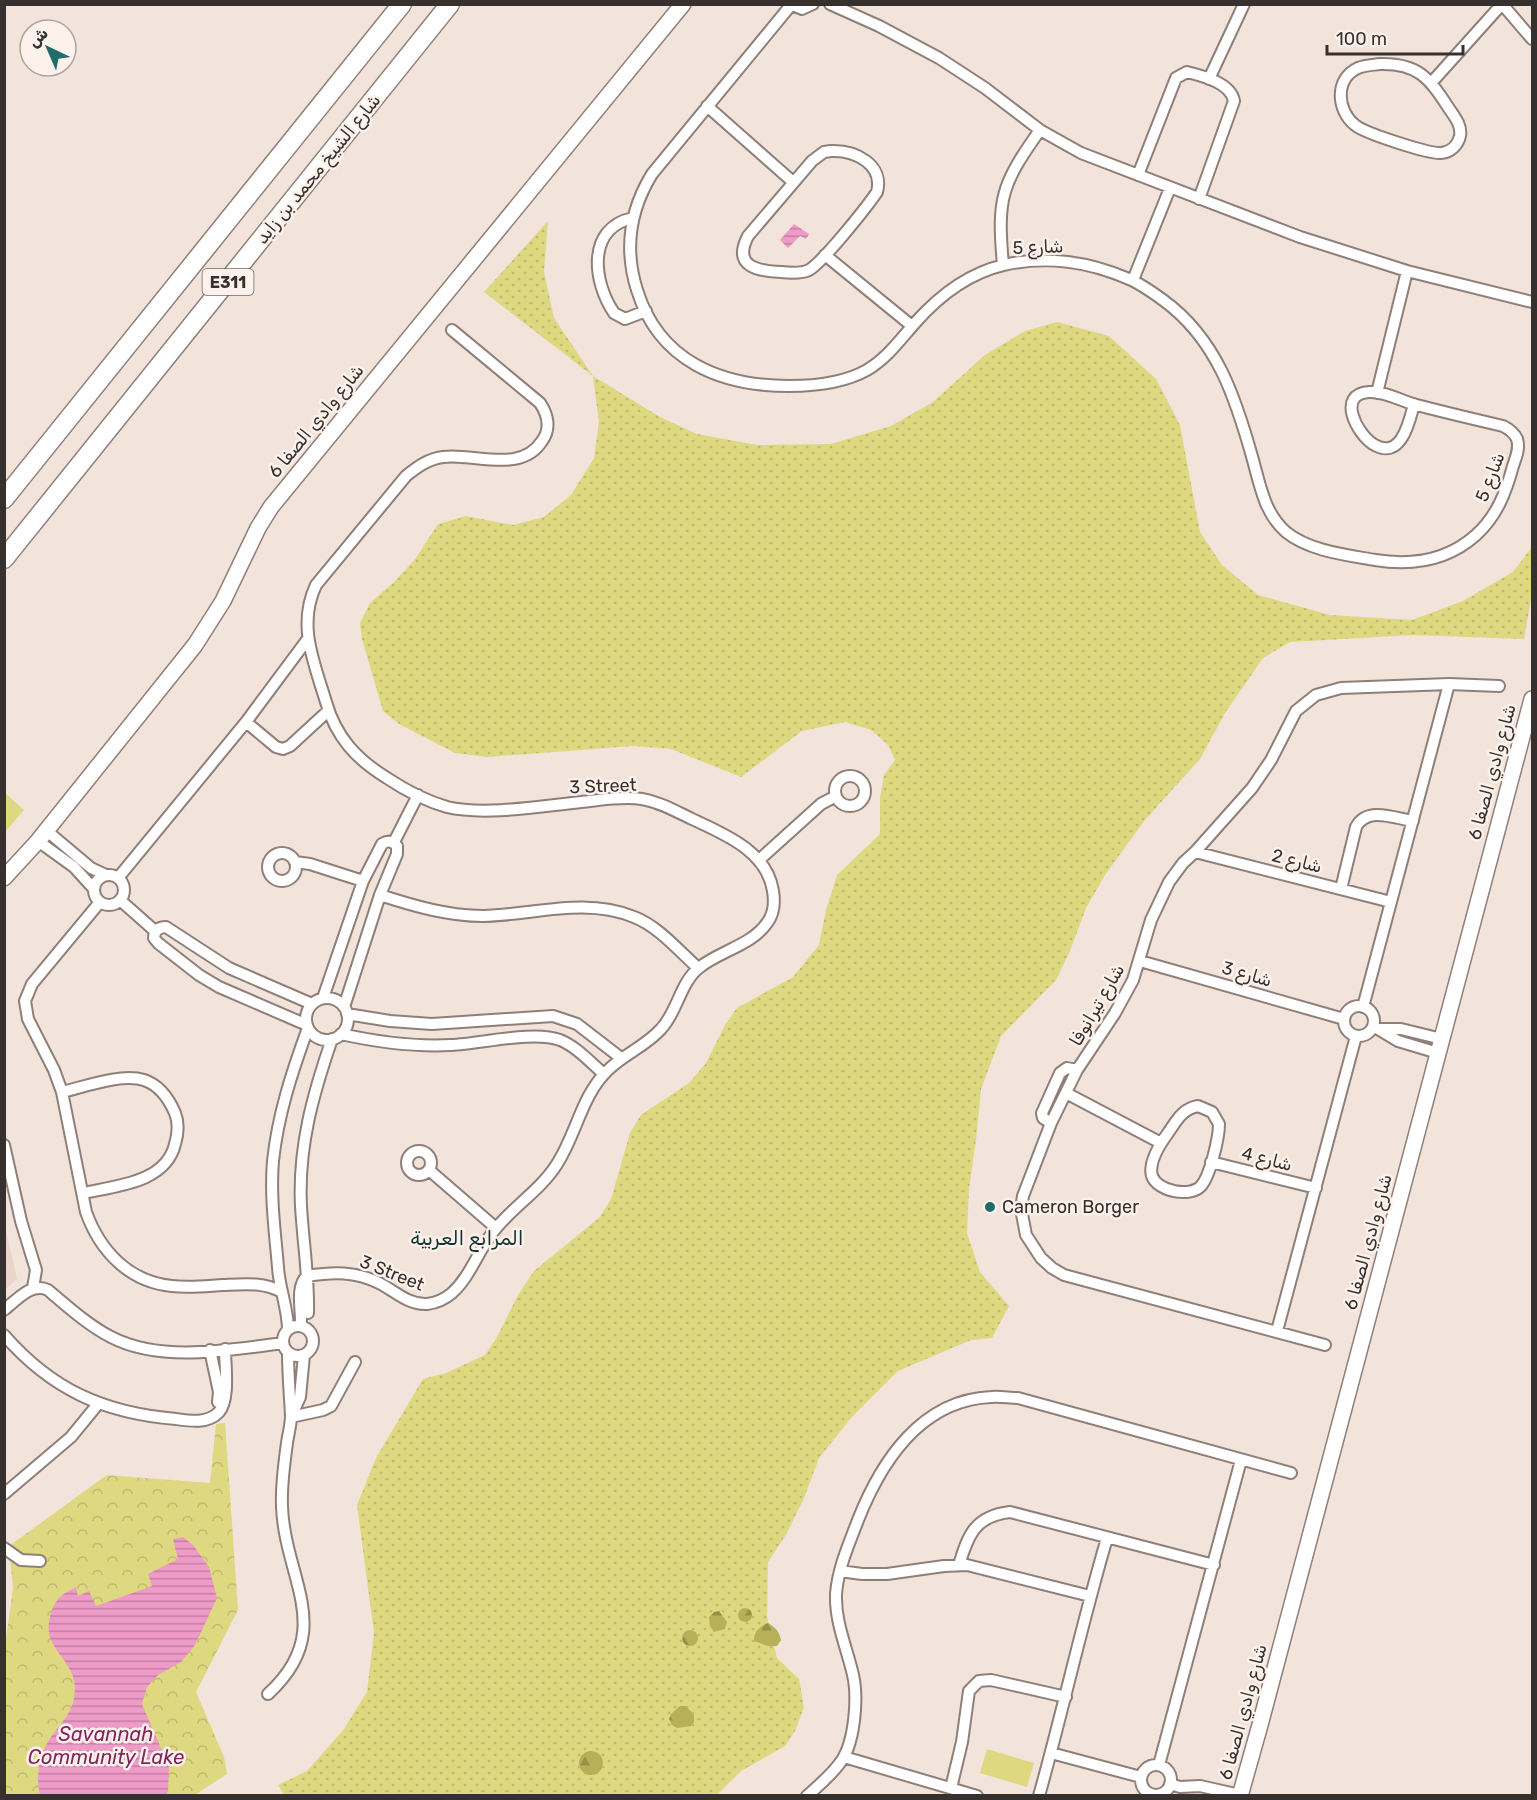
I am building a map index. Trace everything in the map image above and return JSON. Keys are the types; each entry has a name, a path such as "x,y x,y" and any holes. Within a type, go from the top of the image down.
{"highway":[{"name":"شارع الشيخ محمد بن زايد","path":"4,499 402,4"},
{"name":"شارع الشيخ محمد بن زايد","path":"4,559 450,4"}],"main road":[{"name":"شارع وادي الصفا 6","path":"4,878 42,836 195,645 223,601 258,528 271,507 683,4"},
{"name":"شارع وادي الصفا 6","path":"1240,1795 1533,699"}],"street":[{"path":"790,5 802,9 813,4"},
{"path":"830,4 879,26 939,58 1040,130 1081,153 1300,237 1407,271 1533,302"},
{"path":"1209,80 1244,4"},
{"path":"1432,82 1502,4 1533,39"},
{"name":"شارع 5","path":"790,5 652,174 633,218 630,242 631,266 639,297 646,312 671,345 690,362 720,377 776,386 813,385 844,380 857,375 885,357 928,309 945,294 964,282 1003,265 1033,261 1059,261 1086,265 1133,280 1176,310 1197,331 1228,381 1267,507 1275,521 1287,532 1300,541 1347,555 1387,562 1418,562 1433,559 1461,547 1476,536 1488,522 1507,489 1518,446 1514,433 1503,426 1377,393"},
{"path":"1397,64 1419,71 1432,82 1459,126 1460,138 1447,152 1435,153 1367,133 1351,122 1340,98 1343,83 1352,72 1365,66 1397,64"},
{"path":"1138,174 1176,78 1187,72 1209,80 1226,87 1234,101 1199,199"},
{"path":"707,106 793,182"},
{"path":"1003,265 1000,219 1004,191 1015,165 1040,130"},
{"path":"831,151 847,152 867,161 878,175 879,184 877,192 825,255 816,265 802,273 760,271 752,268 743,252 748,236 817,156 831,151"},
{"path":"1133,280 1170,188"},
{"path":"633,218 618,223 606,233 597,255 598,271 601,284 614,313 625,319 646,312"},
{"path":"825,255 912,326"},
{"path":"1407,271 1377,393 1362,393 1356,398 1351,411 1362,434 1377,446 1384,448 1392,447 1407,430 1414,404"},
{"name":"3 Street","path":"307,1276 351,1273 378,1283 410,1301 427,1304 445,1298 459,1285 496,1228 555,1167 571,1139 594,1085 621,1058 660,1030 668,1020 687,981 698,968 760,932 771,916 774,906 771,881 759,860 745,848 716,830 664,806 645,800 625,798 478,811 447,806 418,795 385,777 358,757 340,737 328,711 307,640 307,613 316,585 406,476 423,464 443,457 520,459 532,454 546,436 548,424 546,412 540,403 452,330"},
{"path":"118,878 246,722 307,640"},
{"path":"1363,1007 1449,684"},
{"name":"شارع تيرانوفا","path":"1325,1345 1077,1280 1052,1268 1041,1258 1026,1235 1021,1209 1023,1196 1051,1123 1077,1070 1124,999 1140,961 1159,900 1169,882 1262,774 1296,711 1311,699 1328,690 1341,687 1449,684 1499,686"},
{"path":"246,722 276,747 283,749 290,746 328,711"},
{"path":"394,842 418,795"},
{"path":"759,860 821,804 836,796"},
{"path":"1341,889 1356,827 1362,819 1376,814 1413,821"},
{"path":"42,836 56,856 68,863 83,869 118,878 124,891 120,900 108,905 100,902 83,869 64,846 42,836"},
{"path":"268,1694 281,1681 295,1659 303,1631 302,1598 287,1543 282,1510 283,1468 291,1417 284,1335 288,1330 286,1305 278,1270 273,1196 276,1139 285,1096 308,1026 307,1014 317,1001 363,881 382,844 394,842"},
{"path":"345,1010 380,895 397,854 397,846 394,842"},
{"path":"56,856 64,846"},
{"name":"شارع 2","path":"1195,852 1391,902"},
{"path":"295,862 310,864 363,881"},
{"path":"94,889 98,880 106,875"},
{"path":"380,895 416,906 463,915 487,916 564,908 622,913 645,922 698,968"},
{"path":"120,900 155,931"},
{"path":"100,902 32,984 25,1001 28,1019 54,1070 62,1092 86,1212 100,1243 122,1267 154,1283 171,1286 259,1283 270,1278 278,1270"},
{"path":"4,1310 33,1288 40,1288 48,1290 95,1328 129,1345 164,1352 285,1348 297,1356 304,1355 313,1343 312,1336 304,1328 300,1288 307,1276 301,1207 303,1153 312,1100 337,1036 348,1021 345,1010 334,999 317,1001 229,968 166,927 158,928 154,938 158,943 199,975 241,998 308,1026 319,1038 337,1036 430,1046 545,1037 567,1043 604,1074"},
{"name":"شارع 3","path":"1140,961 1344,1019"},
{"path":"1440,1046 1419,1048 1398,1041 1381,1028 1374,1021 1371,1012 1363,1007 1351,1008 1344,1019 1347,1030 1356,1036 1381,1028 1422,1034 1440,1046"},
{"path":"345,1010 390,1021 432,1024 553,1016 577,1024 621,1058"},
{"path":"1419,1048 1422,1034"},
{"path":"1277,1331 1356,1036"},
{"path":"1051,1123 1043,1118 1042,1113 1060,1073 1067,1068 1077,1070"},
{"path":"62,1092 126,1078 144,1080 159,1089 170,1101 177,1117 178,1134 174,1150 165,1165 152,1175 136,1181 83,1193"},
{"path":"1066,1093 1161,1143"},
{"path":"1190,1108 1206,1108 1212,1112 1219,1124 1211,1162 1204,1181 1196,1190 1183,1192 1164,1187 1154,1180 1151,1168 1161,1143 1183,1112 1190,1108"},
{"path":"4,1145 21,1221 36,1270 33,1288"},
{"name":"شارع 4","path":"1211,1162 1316,1188"},
{"path":"429,1170 496,1228"},
{"path":"259,1283 282,1292"},
{"path":"288,1330 304,1328"},
{"path":"4,1335 36,1367 55,1382 98,1404 141,1415 186,1420 208,1419 224,1405 225,1349"},
{"path":"186,1420 208,1415 217,1405 219,1392 210,1350"},
{"path":"291,1417 300,1397 304,1355"},
{"path":"291,1417 331,1406 355,1362"},
{"path":"287,1370 304,1371"},
{"path":"807,1796 829,1776 844,1758 854,1719 854,1677 837,1613 836,1595 840,1571 865,1503 895,1450 914,1430 937,1412 963,1401 990,1397 1018,1398 1291,1473"},
{"path":"6,1489 71,1437 98,1404"},
{"path":"1159,1766 1240,1460"},
{"path":"959,1565 971,1532 988,1518 998,1514 1021,1514 1214,1565"},
{"path":"1039,1796 1107,1538"},
{"path":"4,1548 21,1560 40,1561"},
{"path":"840,1571 887,1574 959,1565 976,1567 1090,1596"},
{"path":"951,1788 962,1742 967,1698 973,1685 979,1681 991,1680 1066,1697"},
{"path":"1051,1753 1141,1777"},
{"path":"844,1758 977,1796"},
{"path":"1189,1796 1175,1785 1167,1770 1159,1766 1148,1767 1141,1777 1143,1788 1153,1795 1161,1794 1175,1785 1240,1795"}],"shaded area":[{"path":"4,1222 17,1279 5,1290 4,1290"}],"green space":[{"path":"548,221 544,272 554,318 593,376 484,292"},
{"path":"1057,322 1109,336 1156,379 1180,425 1200,532 1222,565 1258,595 1330,615 1412,620 1463,601 1513,572 1532,547 1532,594 1524,639 1413,635 1290,642 1263,658 1225,713 1200,759 1144,821 1105,875 1086,908 1056,980 1001,1036 981,1089 969,1189 967,1233 980,1272 1009,1306 992,1338 971,1340 898,1371 851,1418 819,1458 804,1498 787,1533 768,1562 767,1617 777,1658 799,1679 804,1707 795,1731 785,1746 741,1771 717,1795 285,1796 278,1785 307,1771 344,1729 367,1692 374,1633 357,1505 376,1458 423,1379 446,1373 485,1355 534,1271 600,1217 611,1199 630,1133 641,1115 689,1083 706,1063 725,1025 737,1008 793,977 819,945 826,910 837,875 880,834 880,798 884,775 895,760 888,745 871,730 845,722 802,731 741,777 671,749 633,746 487,757 455,753 399,724 383,711 362,639 360,623 370,603 416,558 438,524 466,516 513,525 544,517 571,495 594,458 599,422 593,376 660,417 697,434 757,445 831,444 891,426 933,402 985,355 1025,331"},
{"path":"5,793 24,810 5,832"},
{"path":"225,1423 238,1610 196,1692 224,1757 227,1774 195,1795 5,1796 4,1654 13,1588 9,1546 107,1475 210,1483 216,1424"},
{"path":"742,1608 748,1608 752,1615 748,1622 742,1622 738,1618 738,1612"},
{"path":"719,1611 727,1622 725,1629 714,1632 710,1626 709,1617"},
{"path":"768,1623 779,1634 781,1640 777,1646 768,1646 754,1641 758,1630"},
{"path":"690,1630 696,1632 698,1638 696,1644 690,1646 684,1644 682,1638 684,1632"},
{"path":"680,1706 686,1706 694,1715 694,1722 691,1726 677,1728 672,1725 669,1719 671,1714"},
{"path":"987,1749 1034,1763 1027,1787 980,1773"},
{"path":"591,1751 599,1755 603,1763 599,1771 591,1775 583,1771 579,1763 583,1755"}],"water":[{"path":"794,224 809,234 806,239 800,236 788,248 780,240"},
{"name":"Savannah Community Lake","path":"183,1537 193,1545 209,1567 217,1598 195,1645 181,1662 158,1675 147,1687 142,1704 169,1767 166,1795 40,1795 38,1771 42,1755 69,1712 75,1692 69,1668 49,1635 50,1617 54,1605 62,1596 76,1587 78,1596 89,1591 96,1606 152,1586 148,1574 178,1559 173,1539"}],"place":[{"name":"Cameron Borger","path":"990,1207"}],"district":[{"name":"المرابع العربية","path":"467,1238"}]}
